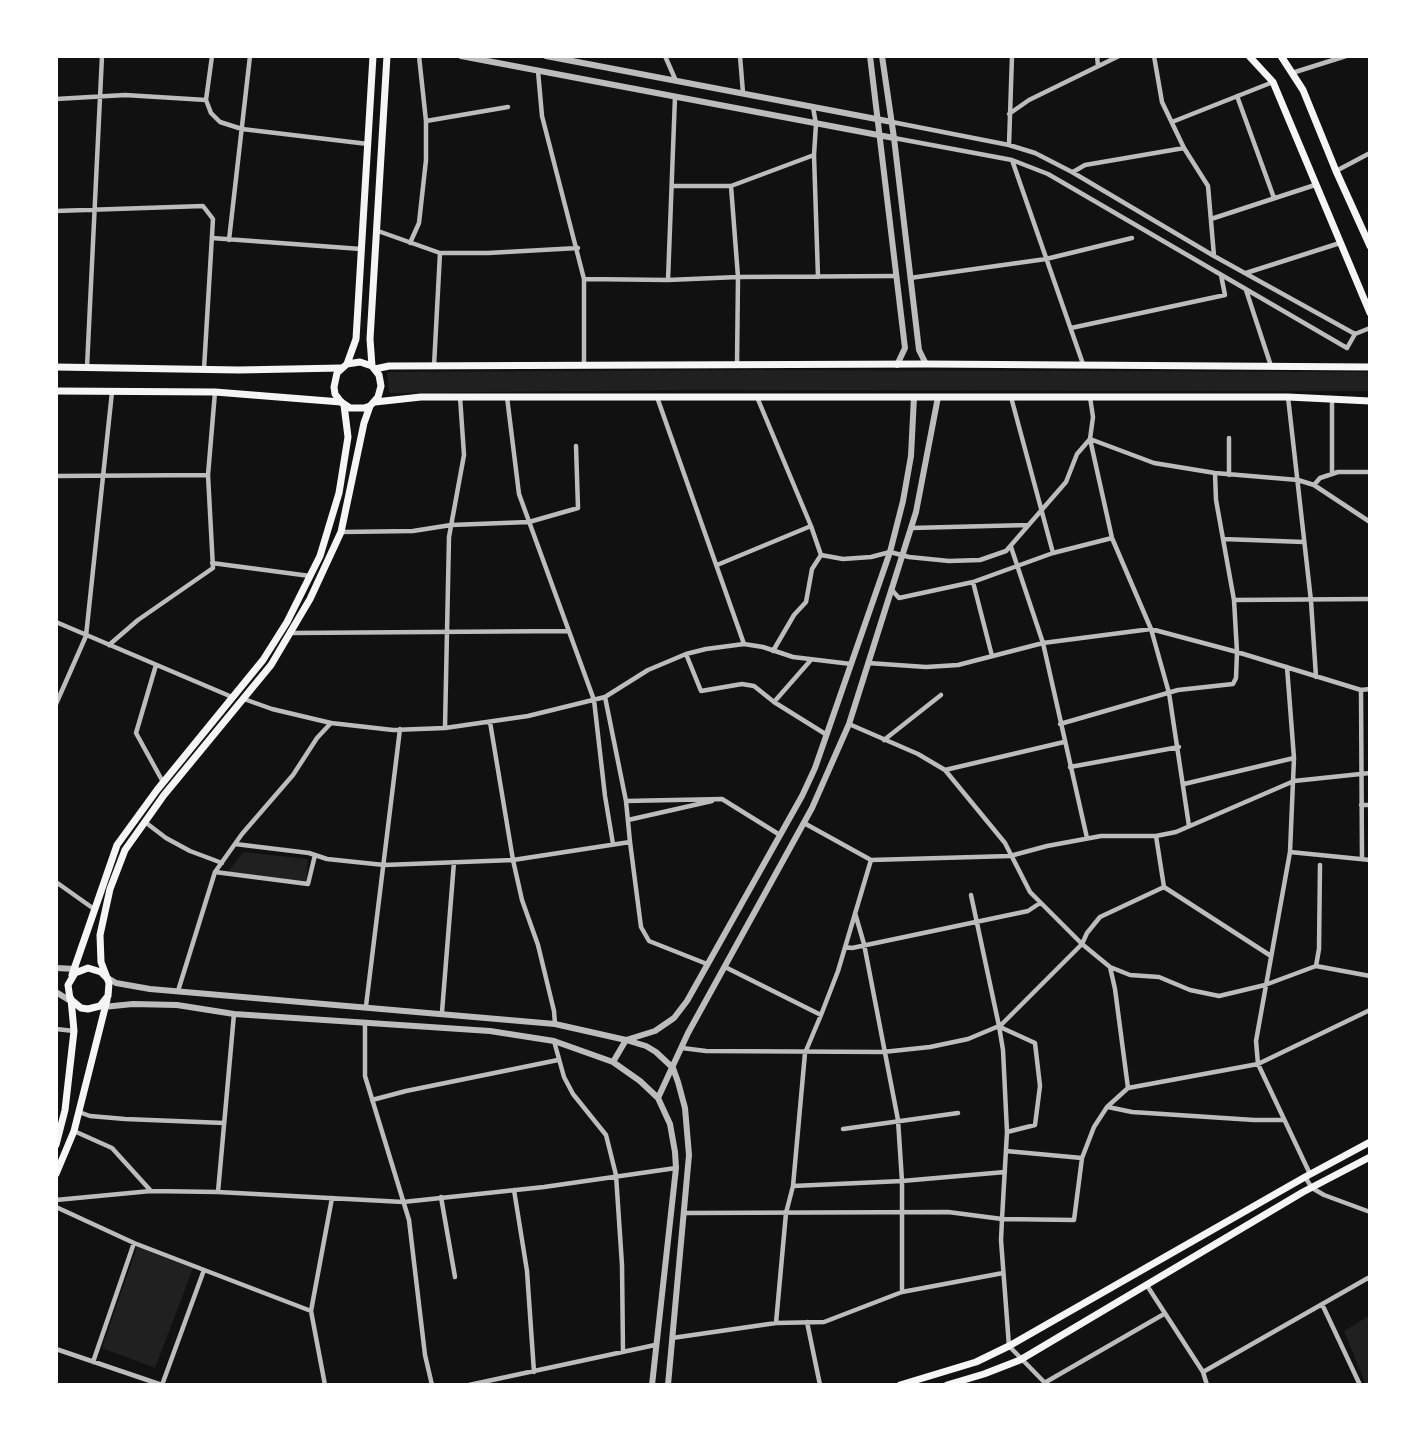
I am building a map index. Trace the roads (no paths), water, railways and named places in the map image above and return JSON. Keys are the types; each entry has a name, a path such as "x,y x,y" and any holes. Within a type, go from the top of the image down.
{"main road":[{"path":"56,1145 58,1126 65,1110 74,1031 72,1001 68,992 71,978 78,969 117,845 163,782 263,660 287,622 320,556 339,493 348,437 343,404 334,387 334,380 344,366 356,339 373,56"},
{"path":"56,1174 74,1131 106,1007 109,983 100,953 100,935 110,889 125,850 144,821 271,665 328,564 341,532 364,424 382,386 374,368 370,339 387,56"},
{"path":"1249,56 1273,82 1370,313"},
{"path":"1281,56 1303,90 1370,246"},
{"path":"56,367 204,370 344,366 360,362 374,368 1083,364 1370,367"},
{"path":"56,391 215,392 292,397 343,404 357,409 372,404 421,397 1287,397 1370,401"},
{"path":"78,969 95,969 106,977"},
{"path":"72,1001 81,1008 94,1009 108,996"},
{"path":"900,1385 976,1362 1009,1346 1307,1175 1370,1142"},
{"path":"947,1385 1020,1360 1311,1188 1370,1157"}],"street":[{"path":"87,367 102,56"},
{"path":"212,56 206,100 208,108 217,120 242,130 368,144"},
{"path":"229,240 250,56"},
{"path":"410,243 419,223 426,160 426,121 419,56"},
{"path":"461,56 1012,160 1048,174 1347,348 1355,334 1370,328"},
{"path":"546,56 1009,145 1035,153 1355,334"},
{"path":"665,56 676,81 668,281"},
{"path":"740,56 743,94"},
{"path":"870,56 905,348 897,365"},
{"path":"882,56 919,350 926,365"},
{"path":"1009,145 1012,56"},
{"path":"1097,56 1098,66"},
{"path":"1009,114 1030,100 1119,56"},
{"path":"1154,56 1162,102 1184,148 1208,186 1214,256"},
{"path":"1292,73 1346,56"},
{"path":"538,71 542,116 584,279 584,365"},
{"path":"1172,122 1273,82"},
{"path":"56,99 125,94 206,100"},
{"path":"1237,96 1274,198"},
{"path":"426,121 508,107"},
{"path":"813,107 816,124 814,155 818,277"},
{"path":"1072,172 1085,165 1184,148"},
{"path":"1336,171 1370,153"},
{"path":"673,186 731,186 814,155"},
{"path":"1012,160 1083,364"},
{"path":"1211,219 1315,185"},
{"path":"731,186 738,277 737,365"},
{"path":"56,211 203,206 213,219 204,370"},
{"path":"377,232 440,253 578,248"},
{"path":"212,238 362,249"},
{"path":"910,278 1046,259 1132,238"},
{"path":"1246,273 1340,243"},
{"path":"434,366 440,253"},
{"path":"1070,328 1225,295 1221,274"},
{"path":"584,279 668,281 738,277 896,276"},
{"path":"1246,289 1271,366"},
{"path":"56,704 86,636 112,391"},
{"path":"109,645 138,620 211,572 208,475 215,392"},
{"path":"445,728 451,525 464,455 460,397"},
{"path":"507,397 519,494 594,700 613,844"},
{"path":"657,397 744,644"},
{"path":"757,397 821,555 813,569 806,602 794,615 773,650"},
{"path":"613,1062 626,1040 655,1031 674,1018 708,964 806,787 828,735 890,552 911,456 914,397"},
{"path":"658,1097 724,967 804,823 849,724 911,528 938,397"},
{"path":"1011,397 1053,553"},
{"path":"1090,397 1093,417 1090,439 1112,538 1151,629 1170,693 1189,826"},
{"path":"1287,397 1311,601 1316,677"},
{"path":"1332,398 1332,474"},
{"path":"1228,438 1229,475"},
{"path":"821,555 843,559 871,557 890,552 949,561 980,560 1006,551 1066,482 1077,454 1090,439"},
{"path":"1090,439 1154,463 1229,475 1298,480 1314,485 1370,523"},
{"path":"341,532 413,531 451,525 529,522 578,508 576,446"},
{"path":"1314,485 1320,478 1332,474 1362,470 1370,472"},
{"path":"1060,724 1170,693 1233,684 1236,678 1237,652 1234,600 1216,500 1215,473"},
{"path":"56,476 208,475"},
{"path":"911,528 1028,525"},
{"path":"717,565 811,526"},
{"path":"891,588 899,598 973,582 1053,553 1112,538"},
{"path":"1223,539 1304,542"},
{"path":"1010,546 1043,643 1087,838"},
{"path":"212,563 311,576"},
{"path":"973,582 992,656"},
{"path":"1234,600 1370,599"},
{"path":"56,622 233,697"},
{"path":"243,698 272,709 331,723 400,729 445,728 490,723 605,698 648,670 686,654 744,644 810,660 926,667 958,665 1043,643 1151,629 1361,690 1370,689"},
{"path":"291,633 447,634 569,631"},
{"path":"686,654 701,691 742,684 754,686 828,735"},
{"path":"775,702 810,660"},
{"path":"156,665 136,733 163,782"},
{"path":"1287,667 1294,758 1290,852 1256,1041 1258,1064 1311,1188 1370,1212"},
{"path":"1361,690 1362,859"},
{"path":"883,741 941,695"},
{"path":"605,698 626,801 641,927 649,941 708,964"},
{"path":"178,991 215,873 331,723"},
{"path":"490,723 513,860 522,900 538,945 555,1024"},
{"path":"849,724 918,754 945,770 1005,844 1030,892 1082,944 1110,967 1130,975 1159,977 1190,990 1219,996 1265,985 1316,966 1370,976"},
{"path":"400,729 366,1006 365,1076 409,1220 425,1355 432,1385"},
{"path":"945,770 1064,742"},
{"path":"1070,767 1179,747"},
{"path":"1184,784 1294,758"},
{"path":"804,823 871,860 1010,856 1101,836 1156,836 1189,826 1294,782 1370,773"},
{"path":"626,801 722,799 780,835"},
{"path":"628,820 722,799"},
{"path":"1361,805 1370,805"},
{"path":"144,821 166,838 190,851 222,863"},
{"path":"1156,836 1164,887 1271,956"},
{"path":"235,844 384,865 513,860 630,842"},
{"path":"1290,852 1370,860"},
{"path":"215,873 308,884 315,855"},
{"path":"776,1323 786,1213 793,1186 805,1053 845,947 871,860"},
{"path":"442,1012 454,862"},
{"path":"1316,966 1319,949 1320,865"},
{"path":"56,881 95,909"},
{"path":"682,1048 805,1053 883,1052 956,1042 999,1026 1082,944 1100,917 1164,887"},
{"path":"971,895 1003,1050 1007,1132 1002,1219 1003,1273 1009,1346 1020,1360 1047,1384 1164,1314"},
{"path":"845,947 852,948 1028,911 1040,903"},
{"path":"855,913 864,944 898,1120 902,1181 902,1292"},
{"path":"724,967 821,1015"},
{"path":"1110,967 1128,1088"},
{"path":"56,968 78,969"},
{"path":"106,977 129,986 555,1024 646,1046 666,1060 673,1068 685,1108 689,1155 668,1385"},
{"path":"56,992 72,1001"},
{"path":"218,1192 236,996"},
{"path":"94,1009 133,1004 177,1005 234,1014 490,1031 554,1041 613,1062 658,1097 670,1124 676,1168 652,1385"},
{"path":"685,1213 948,1212 1002,1219 1074,1220 1082,1158 1094,1127 1107,1107 1128,1088 1258,1064 1370,1010"},
{"path":"999,1026 1035,1043 1040,1086 1035,1125 1007,1132"},
{"path":"56,1029 74,1031"},
{"path":"554,1041 558,1060 573,1094 607,1135 616,1175 622,1265 623,1352"},
{"path":"372,1100 558,1060"},
{"path":"1107,1107 1132,1112 1284,1120"},
{"path":"79,1112 113,1118 224,1123"},
{"path":"843,1129 958,1113"},
{"path":"74,1131 112,1148 151,1191"},
{"path":"1006,1151 1082,1158"},
{"path":"56,1200 151,1191 403,1202 676,1168"},
{"path":"793,1186 902,1181 1005,1172"},
{"path":"514,1190 527,1271 534,1372"},
{"path":"441,1197 455,1277"},
{"path":"325,1385 311,1311 332,1198"},
{"path":"56,1207 134,1243 311,1311"},
{"path":"93,1362 134,1243"},
{"path":"56,1349 162,1385 204,1270"},
{"path":"671,1338 776,1323 824,1322 902,1292 1003,1273"},
{"path":"1203,1372 1368,1278 1370,1280"},
{"path":"1146,1284 1203,1372 1207,1385"},
{"path":"1322,1304 1360,1385"},
{"path":"807,1322 820,1385"},
{"path":"469,1385 655,1345"}]}
